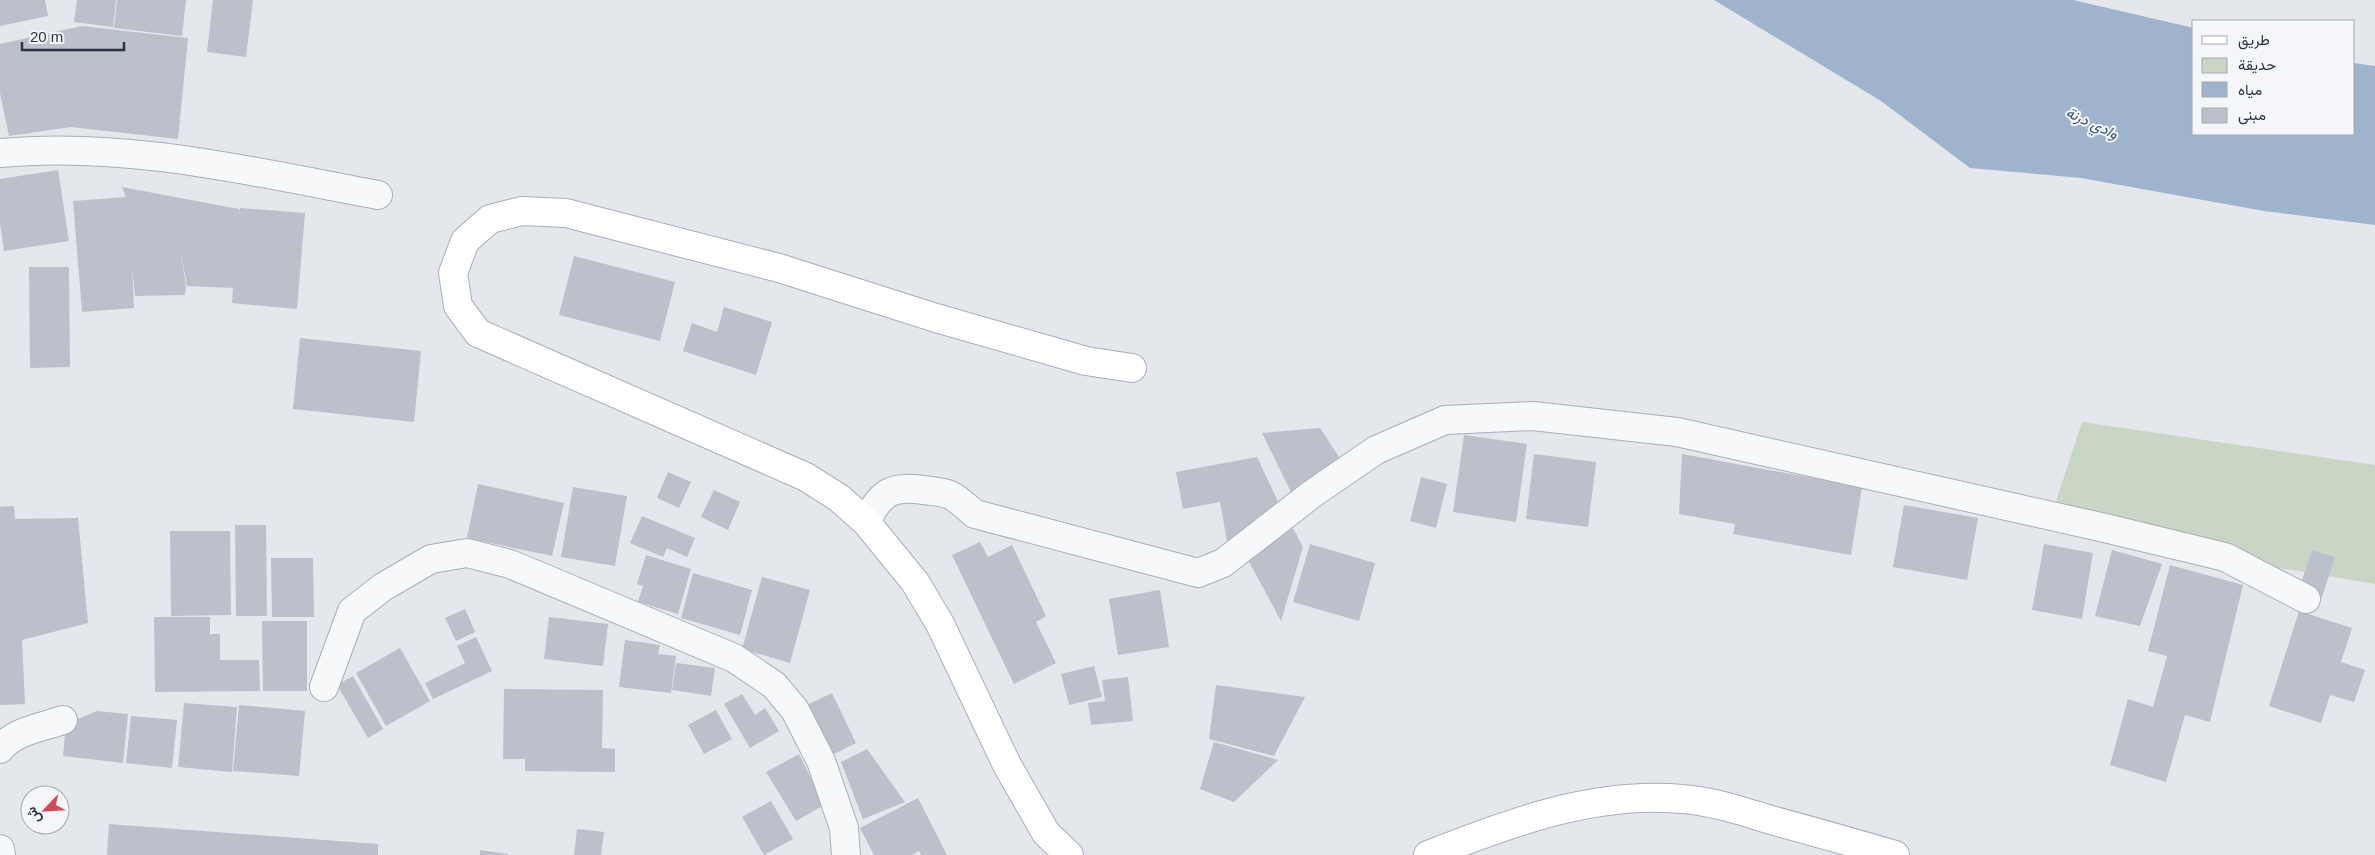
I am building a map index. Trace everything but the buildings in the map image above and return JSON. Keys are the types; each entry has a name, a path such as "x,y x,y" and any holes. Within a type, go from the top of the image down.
{"street":[{"path":"0,153 77,150 140,154 207,164 378,195"},
{"path":"1070,855 1046,833 1007,765 940,624 915,582 866,522 839,498 806,477 478,333 458,306 453,273 465,241 490,219 522,211 566,213 779,268 936,318 1086,361 1132,368"},
{"path":"866,522 874,505 881,497 896,489 928,490 950,495 975,514 1198,573 1223,563 1312,494 1376,450 1446,420 1532,416 1677,432 2105,528 2225,557 2306,599"},
{"path":"324,687 352,611 383,587 431,559 467,553 510,564 734,658 774,685 795,710 820,762 844,828 846,855"},
{"path":"0,748 5,742 24,733 63,720"},
{"path":"1428,855 1476,836 1553,811 1645,797 1683,799 1721,806 1895,855"},
{"path":"0,849 1,855"}],"green space":[{"path":"2082,422 2375,465 2375,584 2047,529"}],"water":[{"name":"وادي درنة","path":"1714,0 2073,0 2192,28 2192,135 2355,135 2355,63 2375,66 2375,225 2264,211 2081,178 1970,168 1881,101"}]}
